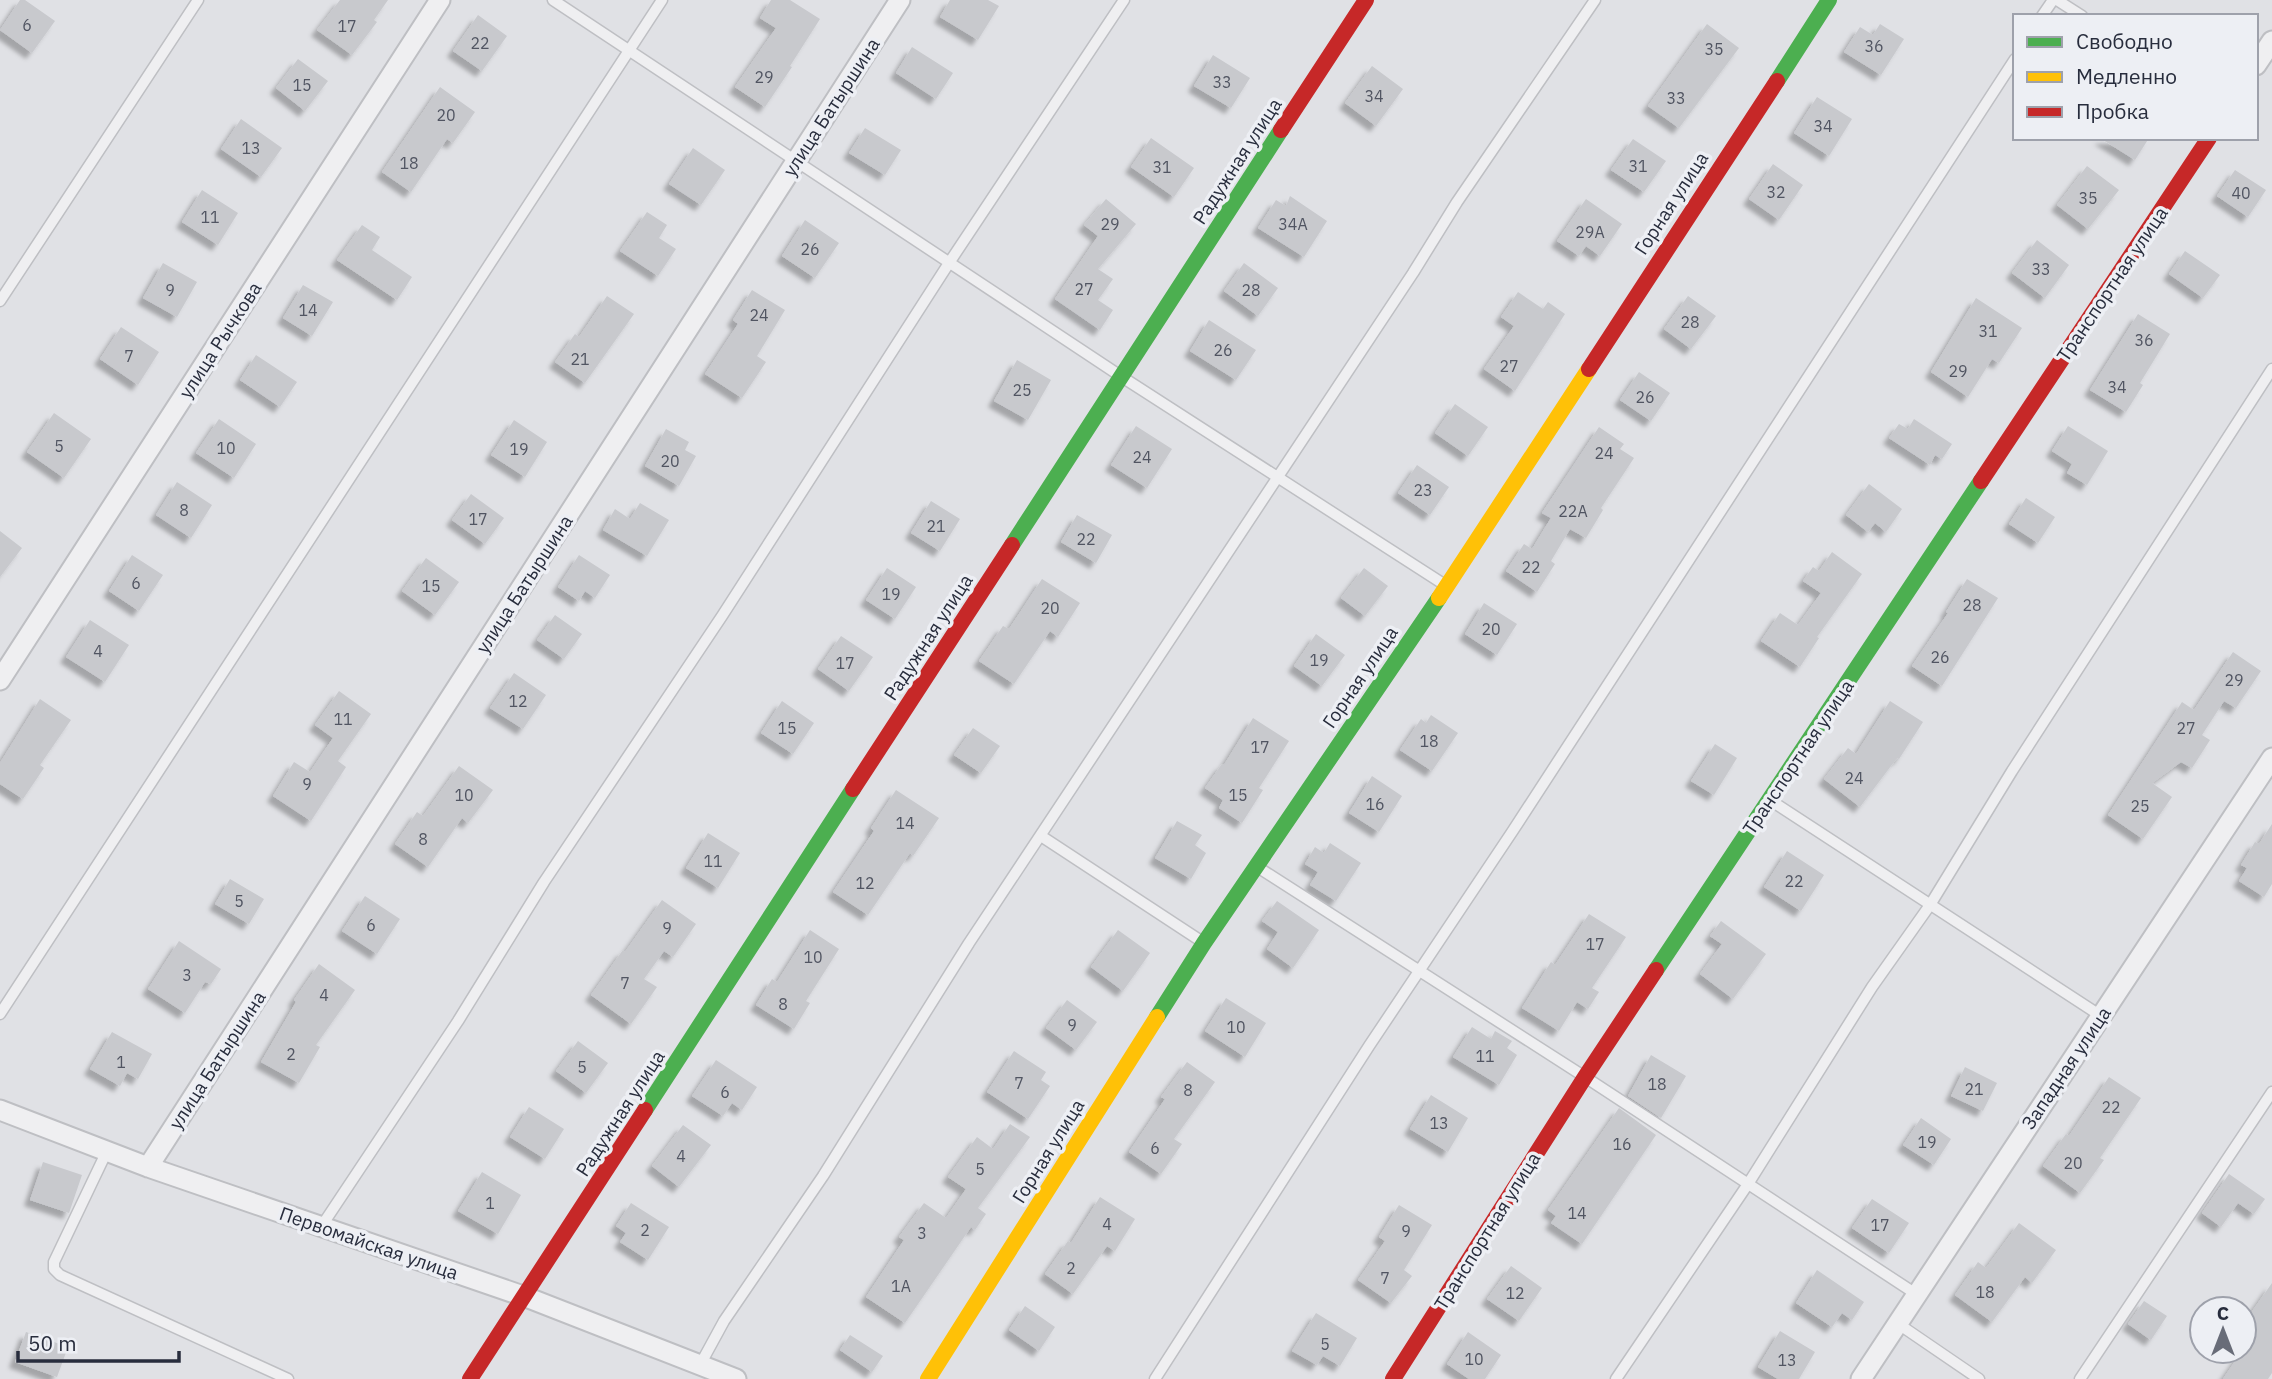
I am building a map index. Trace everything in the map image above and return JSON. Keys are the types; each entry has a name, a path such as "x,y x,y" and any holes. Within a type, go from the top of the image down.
{"street":[{"name":"улица Рычкова","path":"0,680 440,0"},
{"name":"улица Батыршина","path":"148,1167 900,0"},
{"name":"Радужная улица","path":"470,1379 526,1297 1366,0"},
{"name":"Горная улица","path":"929,1379 1204,943 1447,587 1829,0"},
{"path":"2258,62 2272,41"},
{"name":"Транспортная улица","path":"1393,1379 1585,1077 2208,140"},
{"name":"Западная улица","path":"1860,1379 2272,758"},
{"name":"Первомайская улица","path":"0,1110 148,1167 526,1297 736,1379"}],"lane":[{"path":"0,301 198,0"},
{"path":"553,0 1122,377 1447,587"},
{"path":"0,1014 662,0"},
{"path":"321,1227 458,1021 544,882 722,616 949,263 1124,0"},
{"path":"700,1365 724,1321 822,1176 968,943 1413,273 1457,202 1595,0"},
{"path":"2044,14 2055,0 2079,14"},
{"path":"1155,1379 1418,971 1773,432 2013,61"},
{"path":"1616,1379 1748,1184 1857,1010 1930,905 2012,771 2272,369"},
{"path":"1769,800 2101,1016"},
{"path":"1041,836 1204,943"},
{"path":"1256,866 1916,1294"},
{"path":"2080,1379 2272,1092"},
{"path":"107,1151 54,1262 54,1269 60,1275 288,1379"},
{"path":"1897,1324 1979,1379"}],"building":[{"path":"20,0 25,0 55,21 32,53 0,30"},
{"path":"340,0 388,0 374,20 377,22 352,55 317,30"},
{"path":"771,0 790,0 820,19 765,107 735,87 776,28 760,18"},
{"path":"950,0 988,0 999,6 978,40 940,17"},
{"path":"478,15 507,36 482,71 453,51"},
{"path":"1707,24 1739,48 1679,128 1648,106"},
{"path":"1880,24 1904,39 1881,75 1844,52 1860,27 1873,35"},
{"path":"912,47 953,73 936,99 896,73"},
{"path":"1213,55 1250,78 1231,108 1194,86"},
{"path":"298,59 328,81 305,111 276,88"},
{"path":"1372,66 1403,89 1376,126 1345,103"},
{"path":"440,87 475,112 453,143 447,139 411,192 382,172"},
{"path":"1817,97 1852,119 1829,156 1794,133"},
{"path":"241,119 282,148 261,177 221,149"},
{"path":"865,128 901,150 885,175 849,153"},
{"path":"1151,138 1194,168 1174,197 1131,167"},
{"path":"1633,139 1666,161 1644,192 1611,170"},
{"path":"2103,140 2148,140 2135,160"},
{"path":"693,148 725,170 701,205 669,184"},
{"path":"1773,164 1803,185 1779,220 1749,199"},
{"path":"2087,166 2119,190 2088,229 2057,205"},
{"path":"2235,170 2266,190 2248,217 2217,196"},
{"path":"202,190 238,213 218,245 182,222"},
{"path":"1290,196 1327,221 1304,257 1258,228 1276,200 1286,206"},
{"path":"1106,199 1136,224 1098,269 1113,279 1098,300 1113,310 1100,330 1055,299 1098,236 1084,225"},
{"path":"1586,199 1622,224 1600,256 1586,246 1579,256 1557,241"},
{"path":"647,212 667,225 659,238 676,249 658,276 620,251"},
{"path":"805,220 839,243 815,278 782,256"},
{"path":"362,225 380,237 372,250 412,277 397,300 337,260"},
{"path":"2037,240 2069,265 2045,298 2012,273"},
{"path":"2185,251 2220,275 2203,298 2169,274"},
{"path":"163,263 197,282 177,317 143,298"},
{"path":"1244,263 1278,288 1258,316 1224,291"},
{"path":"303,285 333,302 312,336 283,318"},
{"path":"752,290 785,310 757,356 766,362 742,398 705,374 738,324 733,320"},
{"path":"1518,292 1543,309 1548,302 1565,314 1515,391 1484,369 1514,326 1501,317"},
{"path":"607,296 634,314 585,383 555,362 575,334 579,337"},
{"path":"1688,296 1716,316 1691,349 1664,329"},
{"path":"1976,298 2022,328 1999,363 1992,359 1968,397 1931,372"},
{"path":"2138,314 2170,334 2126,412 2090,390"},
{"path":"1209,320 1256,350 1236,380 1190,351"},
{"path":"121,327 159,352 138,385 100,359"},
{"path":"256,355 297,382 280,407 240,380"},
{"path":"1017,360 1051,380 1028,420 994,401"},
{"path":"1639,372 1670,393 1651,421 1620,400"},
{"path":"1455,404 1488,427 1468,456 1435,433"},
{"path":"54,413 91,439 64,478 27,452"},
{"path":"219,419 256,444 234,478 196,453"},
{"path":"1914,419 1952,444 1942,459 1935,455 1930,465 1889,438 1899,424 1908,429"},
{"path":"514,420 547,442 525,477 491,455"},
{"path":"1136,426 1172,449 1147,488 1111,465"},
{"path":"2068,426 2108,451 2087,485 2067,473 2072,464 2052,451"},
{"path":"1599,427 1624,444 1620,449 1634,458 1601,508 1603,510 1586,538 1570,529 1551,561 1555,564 1537,592 1506,571 1524,544 1532,549 1551,518 1542,513"},
{"path":"666,429 689,442 685,450 696,456 679,486 645,466"},
{"path":"1417,465 1449,487 1430,515 1398,493"},
{"path":"177,482 212,505 191,538 156,515"},
{"path":"1869,484 1902,509 1886,532 1875,523 1868,532 1846,515"},
{"path":"471,494 504,518 485,544 452,520"},
{"path":"2026,498 2055,517 2038,543 2009,524"},
{"path":"931,501 960,519 940,551 911,533"},
{"path":"640,503 669,520 647,556 603,530 615,509 630,519"},
{"path":"1077,515 1112,535 1096,563 1061,542"},
{"path":"0,531 22,548 0,577"},
{"path":"1832,552 1862,574 1817,637 1819,638 1800,667 1761,641 1780,613 1798,625 1821,593 1803,581 1813,567 1819,571"},
{"path":"132,555 163,575 139,611 109,591"},
{"path":"579,555 610,575 595,598 585,591 579,601 558,587"},
{"path":"426,558 459,582 435,615 402,591"},
{"path":"887,568 916,587 895,619 866,600"},
{"path":"1364,568 1388,586 1365,616 1341,598"},
{"path":"1042,579 1080,603 1058,637 1050,631 1014,684 979,661 1003,626 1009,629"},
{"path":"1967,579 1998,598 1942,686 1912,666 1948,613 1946,612"},
{"path":"1484,603 1517,624 1497,655 1465,634"},
{"path":"555,615 582,634 564,659 537,640"},
{"path":"90,620 129,645 105,682 66,657"},
{"path":"1316,634 1345,655 1322,686 1294,666"},
{"path":"841,636 873,657 849,691 818,669"},
{"path":"2233,652 2261,671 2236,708 2224,701 2202,735 2210,740 2192,768 2181,762 2152,783 2172,797 2143,839 2108,815 2182,702 2194,710"},
{"path":"514,673 546,695 523,729 490,708"},
{"path":"339,691 371,714 338,761 346,767 311,821 273,796 294,762 310,772 333,738 315,725"},
{"path":"40,699 71,720 40,765 44,768 23,799 0,784 0,763"},
{"path":"782,701 814,723 793,754 761,733"},
{"path":"1890,701 1923,722 1899,759 1897,758 1860,807 1824,779 1848,748 1856,754"},
{"path":"1431,715 1458,733 1432,771 1400,750 1421,719 1426,723"},
{"path":"1253,718 1289,741 1259,788 1263,790 1242,823 1219,808 1223,800 1205,788 1222,764 1224,765"},
{"path":"973,728 1000,746 981,773 954,755"},
{"path":"1715,744 1737,758 1714,795 1691,781"},
{"path":"459,766 493,790 468,823 462,818 428,867 395,844 417,812 423,816"},
{"path":"1372,776 1402,796 1379,832 1349,813"},
{"path":"896,790 939,818 913,856 910,853 868,915 833,892 874,831 871,828"},
{"path":"1177,821 1202,835 1195,845 1206,853 1191,879 1155,858"},
{"path":"2272,824 2272,884 2264,897 2239,881 2247,868 2241,865 2255,842 2259,844"},
{"path":"708,833 740,853 718,888 686,868"},
{"path":"1330,843 1361,863 1336,901 1310,885 1318,872 1305,864 1315,847 1324,853"},
{"path":"1787,851 1824,875 1801,911 1764,887"},
{"path":"230,879 264,899 249,924 215,904"},
{"path":"365,896 400,919 377,954 342,931"},
{"path":"662,900 696,924 673,957 664,951 644,979 657,987 631,1024 591,995"},
{"path":"1277,901 1319,930 1293,968 1267,949 1278,932 1262,921"},
{"path":"1589,914 1626,937 1592,988 1599,992 1588,1009 1577,1002 1559,1031 1522,1008 1551,962 1555,965"},
{"path":"1721,921 1766,954 1733,999 1700,974 1722,944 1710,936"},
{"path":"810,930 839,949 806,1001 810,1003 794,1029 756,1005 772,979 777,982"},
{"path":"1118,930 1150,953 1123,991 1091,967"},
{"path":"179,941 221,969 211,984 205,982 185,1013 148,989"},
{"path":"319,964 355,990 316,1045 320,1047 299,1083 261,1062 296,1002 294,1000"},
{"path":"1226,998 1266,1023 1245,1057 1205,1031"},
{"path":"1067,1000 1097,1022 1076,1050 1046,1028"},
{"path":"1472,1027 1491,1039 1495,1031 1512,1041 1507,1048 1517,1055 1499,1085 1453,1057"},
{"path":"112,1032 152,1054 138,1079 127,1073 120,1086 90,1069"},
{"path":"578,1041 608,1063 586,1093 556,1071"},
{"path":"1014,1051 1046,1072 1041,1080 1050,1086 1028,1119 987,1092"},
{"path":"1651,1055 1686,1076 1661,1118 1628,1096"},
{"path":"716,1060 757,1087 742,1110 732,1103 723,1116 692,1096"},
{"path":"1187,1062 1215,1082 1174,1139 1182,1144 1161,1174 1129,1152 1165,1099 1161,1097"},
{"path":"1965,1067 1997,1083 1983,1111 1951,1096"},
{"path":"2109,1077 2141,1098 2100,1158 2104,1160 2080,1193 2043,1166 2066,1134 2069,1136"},
{"path":"1431,1095 1468,1118 1448,1152 1410,1129"},
{"path":"529,1107 564,1129 545,1159 510,1137"},
{"path":"1619,1108 1656,1135 1582,1244 1551,1223 1556,1216 1548,1210"},
{"path":"1921,1118 1951,1139 1934,1165 1903,1145"},
{"path":"1010,1124 1030,1137 978,1208 986,1214 975,1230 971,1227 905,1323 866,1297 904,1240 899,1237 924,1203 946,1218 966,1189 948,1177 977,1137 993,1149"},
{"path":"683,1125 711,1145 679,1187 652,1166"},
{"path":"43,1162 82,1175 69,1213 30,1200"},
{"path":"482,1172 521,1195 498,1234 458,1211"},
{"path":"2229,1174 2265,1199 2254,1214 2238,1203 2221,1227 2202,1213"},
{"path":"1100,1197 1135,1219 1115,1251 1107,1246 1073,1294 1045,1274 1068,1241 1071,1243"},
{"path":"1872,1199 1909,1223 1889,1253 1852,1228"},
{"path":"631,1203 669,1227 648,1260 620,1242 626,1233 616,1226"},
{"path":"1399,1205 1432,1225 1404,1270 1412,1276 1391,1303 1358,1280 1385,1241 1379,1237"},
{"path":"2019,1223 2056,1250 2032,1283 2025,1277 1992,1322 1955,1295 1978,1262 1986,1268"},
{"path":"1511,1266 1542,1288 1519,1321 1487,1299"},
{"path":"1817,1270 1864,1302 1852,1320 1842,1313 1832,1327 1796,1303"},
{"path":"2272,1283 2272,1373 2268,1379 2223,1379 2232,1365 2258,1365 2258,1303"},
{"path":"2144,1301 2167,1316 2151,1340 2128,1324"},
{"path":"1025,1306 1055,1327 1039,1351 1009,1330"},
{"path":"1316,1313 1357,1338 1340,1366 1323,1356 1317,1365 1292,1351"},
{"path":"1780,1331 1815,1352 1799,1379 1778,1379 1758,1367"},
{"path":"26,1332 68,1347 57,1377 15,1362"},
{"path":"1468,1332 1501,1355 1485,1379 1469,1379 1447,1364"},
{"path":"850,1335 883,1356 872,1372 840,1350"}],"traffic: fast":[{"path":"1777,81 1829,0"},
{"path":"1012,545 1281,130"},
{"path":"1656,970 1981,481"},
{"path":"1157,1017 1204,943 1439,598"},
{"path":"645,1110 853,789"}],"traffic: slow":[{"path":"1439,598 1589,369"},
{"path":"928,1379 1157,1017"}],"traffic: jam":[{"path":"1281,130 1366,0"},
{"path":"1589,369 1777,81"},
{"path":"1981,481 2208,140"},
{"path":"853,789 1012,545"},
{"path":"1393,1379 1656,970"},
{"path":"470,1379 645,1110"}]}
